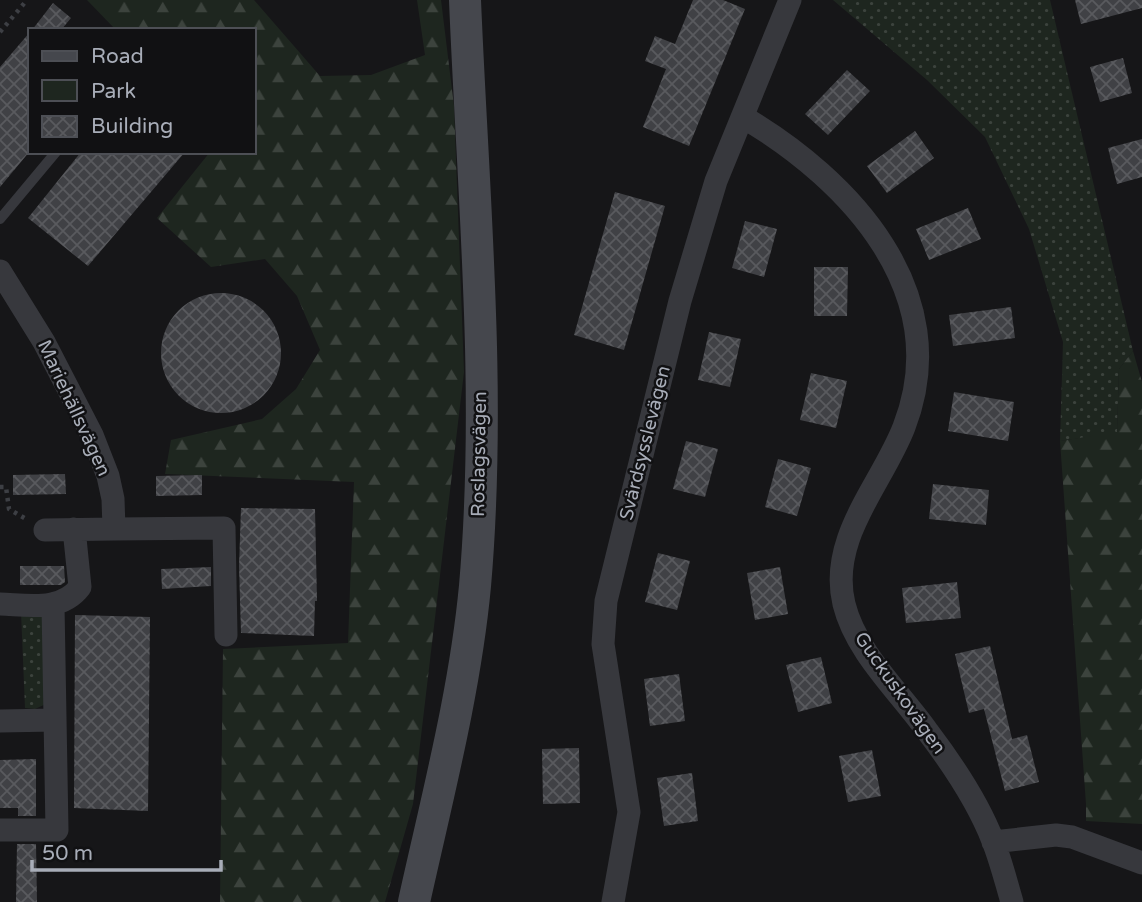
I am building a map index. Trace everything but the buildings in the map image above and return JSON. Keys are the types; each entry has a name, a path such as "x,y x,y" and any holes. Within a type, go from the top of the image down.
{"main road":[{"name":"Roslagsvägen","path":"414,902 463,672 475,587 482,443 481,363 465,0"}],"street":[{"name":"Svärdsysslevägen","path":"613,902 629,812 603,644 606,601 680,301 716,181 790,0"},
{"name":"Guckuskovägen","path":"743,117 777,137 811,163 860,212 880,238 905,293 914,320 916,381 904,428 852,528 844,553 841,583 844,605 868,653 929,733 979,811 993,842 1012,902"},
{"name":"Mariehällsvägen","path":"0,271 44,342 92,435 108,476 114,529"},
{"path":"45,530 224,528 226,635"},
{"path":"0,604 53,605 71,599 80,587 74,530"},
{"path":"0,830 57,830 53,605"},
{"path":"0,720 55,720"},
{"path":"993,842 1056,835 1072,837 1142,863"}],"lane":[{"path":"0,219 54,154"}],"path":[{"path":"0,32 27,0"},
{"path":"0,487 6,487 9,509 45,530"}],"green space":[{"path":"87,0 254,0 320,76 371,75 425,55 417,0 441,0 454,106 464,372 413,804 385,902 220,902 223,649 348,643 354,482 165,474 171,440 262,419 296,389 320,350 297,296 265,259 211,267 157,218 208,154 256,154 256,28 114,28"},
{"path":"833,0 1050,0 1133,351 1119,369 1117,433 1060,441 1063,342 1029,229 985,137 927,80"},
{"path":"1133,351 1142,382 1142,824 1086,821 1060,441 1117,432 1119,369"},
{"path":"21,612 42,613 48,703 35,709 25,708"}]}
